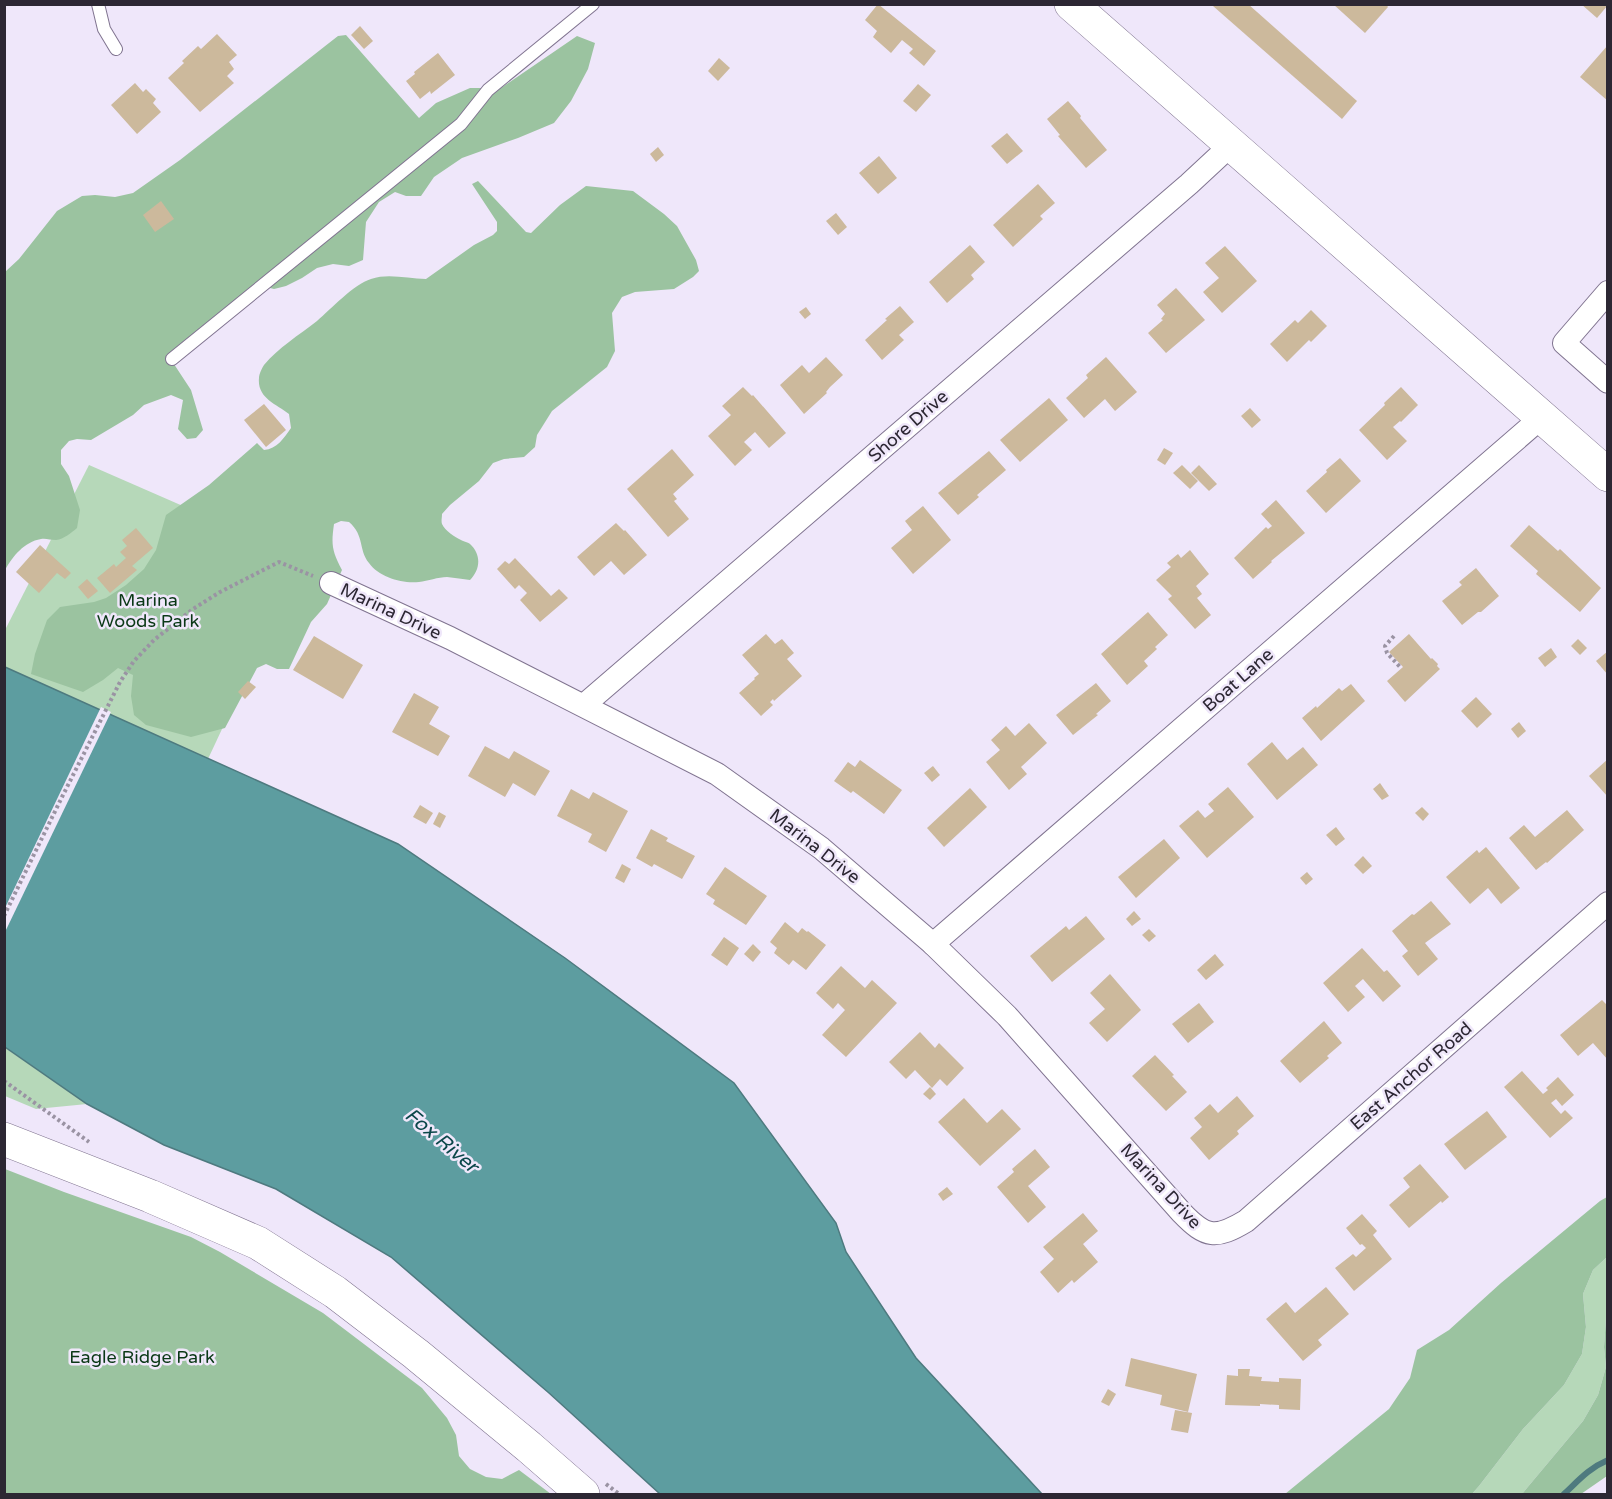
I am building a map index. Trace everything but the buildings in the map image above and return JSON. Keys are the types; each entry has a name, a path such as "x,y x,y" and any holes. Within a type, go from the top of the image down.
{"main road":[{"path":"1079,7 1231,145 1608,475"},
{"path":"4,1139 150,1196 258,1243 335,1292 529,1447 583,1494"}],"street":[{"name":"Shore Drive","path":"584,705 1231,145"},
{"path":"1608,292 1564,343 1608,382"},
{"name":"Boat Lane","path":"933,944 1542,417"},
{"name":"Marina Drive","path":"331,583 450,638 717,774 821,848 933,944 1007,1016 1182,1213 1206,1233"},
{"name":"East Anchor Road","path":"1206,1233 1223,1233 1246,1221 1608,903"}],"lane":[{"path":"98,4 104,28 116,49"},
{"path":"172,359 461,124 488,90 593,4"}],"path":[{"path":"4,916 120,682 134,661 154,640 193,609 220,592 279,562 331,583"},
{"path":"1394,636 1385,646 1387,653 1401,668"}],"green space":[{"path":"346,35 419,118 436,103 470,88 501,88 577,36 595,43 588,69 571,101 554,123 462,158 434,177 421,196 406,196 395,192 379,202 366,222 363,260 349,266 333,264 317,268 286,286 274,289 258,285 168,355 191,390 203,430 196,438 187,439 178,429 183,400 171,395 144,405 133,415 91,440 69,441 61,450 61,464 69,476 80,510 77,528 59,539 43,539 29,543 15,555 5,570 5,272 19,259 57,211 82,196 115,197 133,193 180,160 338,36"},
{"path":"478,181 526,232 531,233 560,205 586,186 633,191 677,226 696,260 699,271 674,289 635,292 622,297 612,313 615,351 607,367 552,411 537,435 535,447 524,457 504,459 493,463 479,481 442,514 445,529 474,548 478,558 478,567 470,580 447,577 412,582 398,581 373,568 363,553 357,532 349,522 341,521 334,524 333,548 342,570 327,604 311,622 289,669 277,669 266,664 257,668 225,728 191,737 146,725 134,715 131,696 133,675 118,668 83,692 31,674 35,654 47,620 60,607 106,598 126,585 144,569 156,550 166,515 209,485 257,443 264,450 269,449 286,436 291,428 289,414 268,400 259,385 262,368 276,353 364,282 385,276 426,279 497,231 497,222 472,184"},
{"name":"Marina Woods Park","path":"89,465 302,558 208,759 5,667 4,632"},
{"path":"4,1047 87,1104 36,1109 5,1096"},
{"name":"Eagle Ridge Park","path":"5,1169 191,1237 323,1313 422,1388 447,1418 456,1435 459,1456 470,1469 486,1477 502,1479 519,1470 551,1494 5,1494"},
{"path":"1607,1197 1607,1257 1593,1270 1583,1294 1586,1327 1582,1354 1564,1385 1523,1429 1472,1494 1285,1494 1389,1409 1410,1378 1417,1350 1449,1330 1501,1283"},
{"path":"1607,1257 1608,1315 1604,1347 1606,1367 1598,1395 1583,1421 1522,1494 1472,1494 1523,1429 1564,1385 1582,1354 1586,1327 1583,1294 1593,1270"},
{"path":"1607,1315 1607,1476 1581,1494 1522,1494 1583,1421 1598,1395 1606,1367 1604,1347"}],"water":[{"name":"Fox River","path":"5,667 398,844 565,958 734,1083 836,1223 846,1252 916,1358 1042,1494 660,1494 549,1393 391,1257 276,1189 164,1145 87,1104 5,1047"}],"pier":[{"path":"101,707 111,712 5,932 5,908"}],"waterway":[{"path":"1564,1494 1589,1471 1608,1460"}]}
